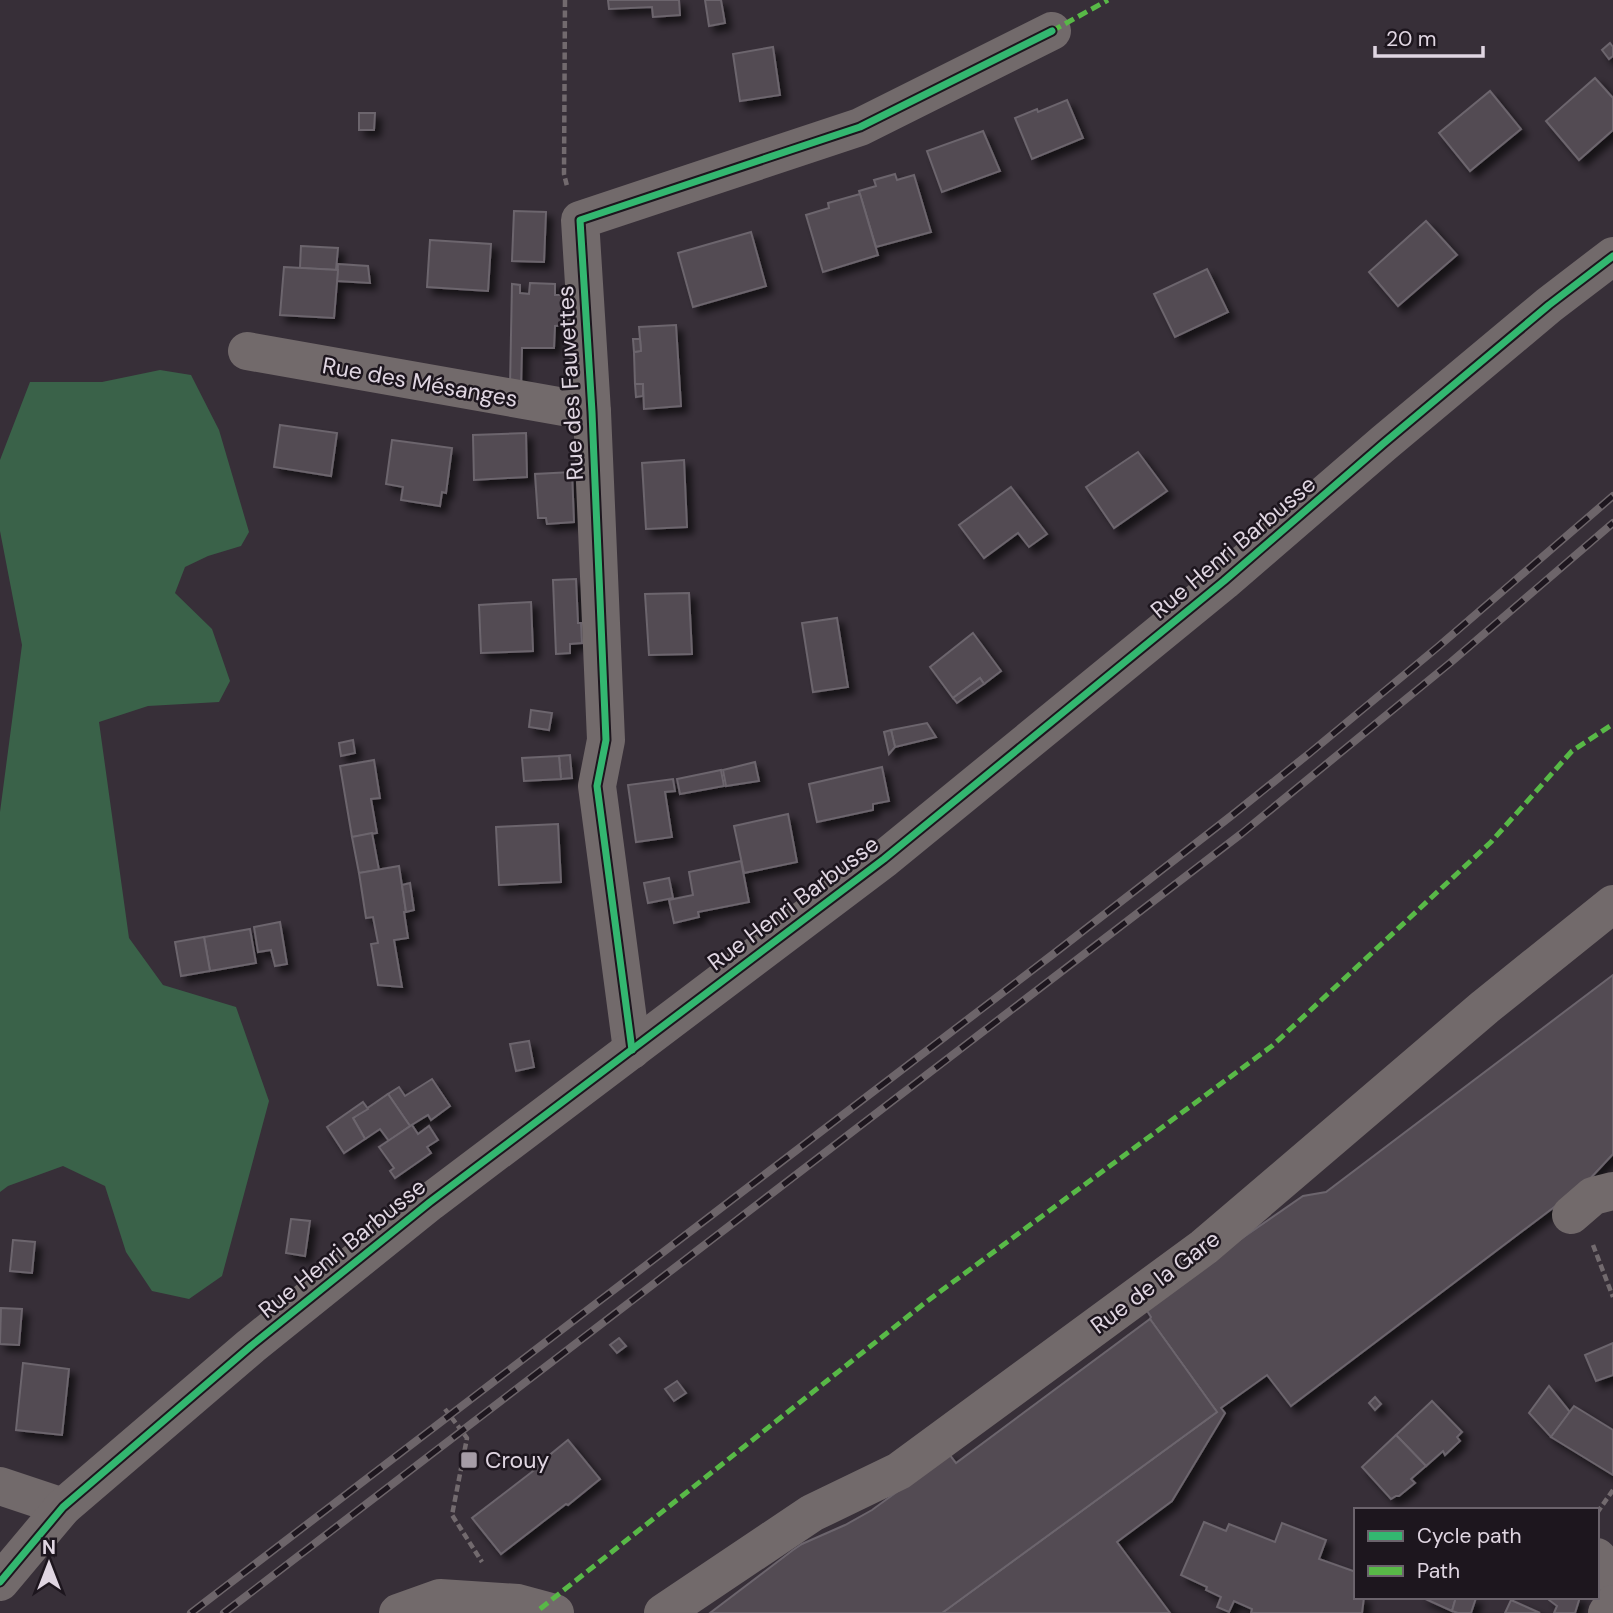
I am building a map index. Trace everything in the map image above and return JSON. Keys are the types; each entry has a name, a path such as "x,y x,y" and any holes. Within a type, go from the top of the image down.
{"street":[{"name":"Rue des Fauvettes","path":"632,1050 597,786 606,740 592,412 580,220 860,127 1052,31"},
{"name":"Rue Henri Barbusse","path":"0,1583 63,1507 251,1346 430,1202 894,850 1224,581 1384,443 1613,256"},
{"name":"Rue des Mésanges","path":"247,351 592,412"},
{"name":"Rue de la Gare","path":"663,1613 812,1513 899,1471 1204,1247 1485,1007 1613,904"},
{"path":"1594,1202 1609,1213 1613,1224"},
{"path":"0,1486 63,1507"},
{"path":"1599,1559 1613,1576"},
{"path":"398,1613 440,1598 518,1603 555,1613"},
{"path":"1607,1613 1613,1604"}],"path":[{"path":"565,0 564,174 570,198"},
{"path":"1594,1202 1613,1297"},
{"path":"445,1409 467,1438 452,1515 508,1602"},
{"path":"1599,1510 1613,1490"}],"green space":[{"path":"160,370 191,375 219,430 249,532 241,546 208,556 185,567 175,593 212,629 230,681 219,702 148,706 99,722 129,938 163,985 236,1007 269,1101 222,1276 189,1299 152,1291 126,1252 105,1186 63,1166 8,1186 0,1192 0,812 22,645 0,531 0,460 30,382 102,382"}],"building":[{"path":"608,0 679,0 680,15 653,17 652,7 609,9"},
{"path":"705,0 721,0 725,23 709,26"},
{"path":"1610,43 1613,56 1609,59 1602,50"},
{"path":"773,47 780,95 740,101 733,54"},
{"path":"1595,78 1613,98 1613,130 1579,160 1546,121"},
{"path":"1490,91 1521,129 1470,171 1439,133"},
{"path":"1067,100 1083,138 1032,159 1015,118"},
{"path":"359,113 375,113 374,130 359,130"},
{"path":"983,131 1000,171 942,192 927,151"},
{"path":"895,174 897,180 914,175 931,232 876,247 859,191 876,186 874,180"},
{"path":"860,194 878,255 823,272 806,215 829,208 828,203"},
{"path":"514,211 546,212 544,262 512,261"},
{"path":"1426,221 1457,255 1398,306 1369,272"},
{"path":"751,232 766,286 693,307 678,253"},
{"path":"430,240 491,244 488,291 427,287"},
{"path":"301,246 338,248 336,270 300,268"},
{"path":"338,264 368,266 370,283 337,281"},
{"path":"284,267 338,270 334,318 280,315"},
{"path":"1207,269 1228,312 1175,337 1154,294"},
{"path":"530,283 555,284 555,295 565,295 568,325 555,326 554,348 522,348 521,389 510,387 512,284 520,285 520,293 529,294"},
{"path":"676,325 681,406 644,409 643,384 635,384 634,352 641,351 639,327"},
{"path":"633,339 640,339 641,351 634,352"},
{"path":"635,384 643,384 643,396 636,397"},
{"path":"280,425 337,433 331,476 274,467"},
{"path":"526,433 527,477 474,480 473,435"},
{"path":"392,440 452,448 446,493 442,492 440,506 401,500 403,487 386,484"},
{"path":"1138,452 1167,491 1114,528 1086,487"},
{"path":"684,460 687,527 646,529 642,463"},
{"path":"572,472 574,522 547,524 546,518 538,518 535,474"},
{"path":"1011,487 1047,534 1029,547 1018,533 984,558 959,525"},
{"path":"576,579 578,623 581,623 582,643 570,644 570,653 556,654 553,580"},
{"path":"689,593 692,654 649,655 645,594"},
{"path":"531,602 533,651 481,653 479,605"},
{"path":"837,618 848,687 813,692 802,623"},
{"path":"973,633 1001,671 984,684 980,678 953,698 930,667"},
{"path":"980,678 984,684 957,703 953,698"},
{"path":"531,710 552,713 549,730 529,727"},
{"path":"927,723 936,737 895,747 891,730"},
{"path":"891,730 895,747 889,754 884,732"},
{"path":"353,740 355,753 341,756 339,743"},
{"path":"570,755 572,778 561,779 559,756"},
{"path":"559,756 561,779 524,781 522,758"},
{"path":"374,760 380,798 371,799 377,833 352,837 340,766"},
{"path":"755,762 759,781 726,786 723,770"},
{"path":"882,767 889,801 873,804 873,810 817,822 809,784"},
{"path":"721,770 724,786 680,794 677,779"},
{"path":"673,779 675,791 665,792 672,837 636,842 628,785"},
{"path":"788,814 797,862 744,873 734,826"},
{"path":"558,824 561,882 499,885 496,827"},
{"path":"372,833 379,870 359,873 352,837"},
{"path":"741,861 749,902 698,912 699,917 674,923 669,900 693,895 689,872"},
{"path":"399,866 408,938 394,940 402,987 378,985 371,944 378,943 373,917 366,918 359,873"},
{"path":"669,878 673,898 648,903 644,883"},
{"path":"410,883 414,910 406,912 402,885"},
{"path":"280,922 287,964 275,966 271,950 258,952 254,927"},
{"path":"250,929 256,963 210,971 204,937"},
{"path":"204,937 210,971 181,976 175,942"},
{"path":"1613,975 1613,1154 1586,1183 1291,1406 1267,1375 1221,1408 1225,1413 1172,1501 1117,1542 1170,1613 942,1613 1217,1412 1150,1319 1144,1306 1303,1196 1326,1192"},
{"path":"529,1041 534,1067 516,1071 510,1044"},
{"path":"432,1079 450,1106 431,1120 428,1115 410,1126 388,1094 399,1087 405,1096"},
{"path":"388,1094 410,1126 389,1141 380,1129 365,1139 353,1118"},
{"path":"363,1102 368,1109 353,1118 365,1139 344,1153 327,1127"},
{"path":"412,1125 418,1134 429,1126 438,1140 427,1147 431,1153 395,1178 390,1171 394,1168 379,1147"},
{"path":"291,1219 310,1221 305,1256 286,1253"},
{"path":"13,1240 35,1242 32,1273 10,1271"},
{"path":"1,1308 22,1309 19,1345 0,1344"},
{"path":"1150,1319 1217,1412 942,1613 710,1613 802,1544 872,1510 949,1454 956,1463"},
{"path":"619,1338 626,1346 617,1353 610,1345"},
{"path":"1613,1343 1613,1375 1596,1381 1585,1355"},
{"path":"23,1363 69,1369 62,1435 16,1430"},
{"path":"677,1381 686,1393 674,1401 665,1389"},
{"path":"1549,1386 1570,1412 1551,1437 1529,1413"},
{"path":"1375,1397 1381,1404 1375,1410 1369,1403"},
{"path":"1432,1401 1462,1432 1457,1437 1460,1441 1445,1455 1443,1451 1426,1466 1396,1435"},
{"path":"1574,1406 1613,1430 1613,1475 1551,1437"},
{"path":"1396,1435 1426,1466 1411,1479 1415,1483 1391,1499 1362,1467"},
{"path":"568,1440 600,1479 501,1554 472,1518 537,1468 536,1466"},
{"path":"1204,1522 1226,1531 1229,1524 1275,1542 1282,1523 1326,1540 1319,1559 1354,1571 1354,1599 1364,1599 1362,1613 1251,1613 1252,1609 1234,1601 1229,1612 1217,1607 1221,1597 1181,1575"},
{"path":"1425,1599 1455,1599 1452,1611"},
{"path":"1455,1599 1476,1599 1471,1613 1452,1611"},
{"path":"1579,1599 1575,1613 1554,1613 1557,1606 1549,1600"},
{"path":"1511,1600 1540,1613 1505,1613"}],"railway":[{"path":"191,1613 1231,816 1439,646 1613,496"},
{"path":"224,1613 1241,834 1450,663 1613,523"}],"marked path":[{"path":"1052,31 1108,0"},
{"path":"540,1609 926,1302 1272,1046 1491,842 1572,751 1613,724"}],"cycle path":[{"path":"632,1050 597,786 606,740 592,412 580,220 860,127 1052,31"},
{"path":"0,1582 63,1507 251,1346 430,1202 884,859 1224,581 1549,305 1613,256"}],"place":[{"name":"Crouy","path":"469,1460"}]}
